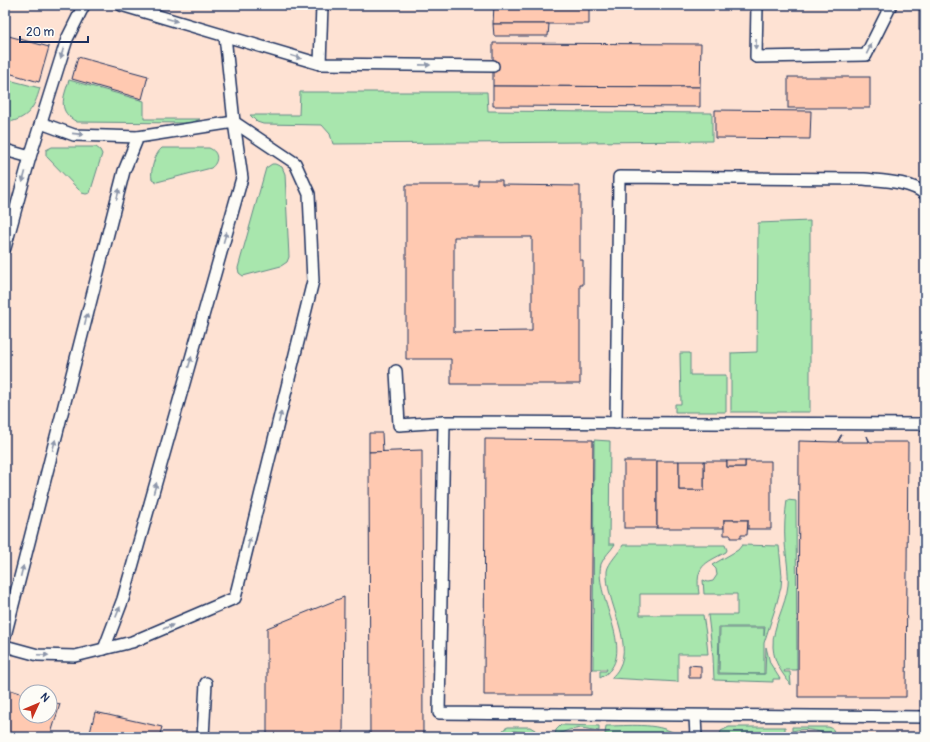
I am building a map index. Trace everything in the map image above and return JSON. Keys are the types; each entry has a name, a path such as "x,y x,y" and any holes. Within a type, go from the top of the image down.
{"lane":[{"path":"5,248 30,157 67,39 84,5"},
{"path":"121,5 320,64 493,66"},
{"path":"320,64 322,5"},
{"path":"757,5 756,57 866,55 890,5"},
{"path":"104,648 124,599 242,178 224,36"},
{"path":"5,646 38,655 75,656 132,642 235,598 313,281 309,194 295,164 234,122 138,136 74,135 41,123"},
{"path":"5,636 124,171 138,136"},
{"path":"5,150 30,157"},
{"path":"616,423 619,177 864,178 912,187 925,194"},
{"path":"396,371 399,425 444,422 925,424"},
{"path":"444,422 439,713 925,717"},
{"path":"203,737 206,684"},
{"path":"695,716 696,737"}],"shaded area":[{"path":"5,5 925,5 925,737 5,737"}],"green space":[{"path":"5,79 40,88 35,102 25,116 5,123"},
{"path":"69,80 144,101 144,119 200,119 188,123 77,122 66,113 63,104"},
{"path":"300,92 487,92 488,111 712,113 712,141 333,144 330,134 322,125 263,124 257,122 250,115 299,115"},
{"path":"52,147 96,147 100,150 102,154 90,193 82,193 46,156 46,150"},
{"path":"162,148 209,148 215,152 217,160 211,168 157,182 152,179 152,171 155,158 159,150"},
{"path":"272,164 282,167 285,174 289,257 287,262 281,266 243,276 239,273 238,268 266,168"},
{"path":"810,221 810,412 731,412 731,353 757,352 758,223"},
{"path":"680,353 690,353 690,375 726,375 726,412 675,412 675,404 681,404"},
{"path":"594,440 610,441 609,544 615,544 601,564 600,578 613,626 616,641 616,656 611,668 600,678 600,671 606,671 607,669 593,669"},
{"path":"787,500 796,501 797,670 785,670 784,672 790,672 791,685 777,663 773,647 773,639 785,601 788,585 785,543 785,516"},
{"path":"623,545 725,545 727,550 726,552 707,563 700,571 698,577 699,594 640,594 640,615 703,615 708,654 678,654 678,682 611,678 619,668 623,657 623,646 621,633 610,595 607,571 609,565"},
{"path":"742,545 779,546 782,576 781,587 764,643 764,674 766,647 770,663 780,679 773,679 773,682 714,680 708,615 737,615 737,594 704,594 703,580 708,582 713,581 717,575 716,569 712,565 738,550","holes":["719,627 765,627 764,636 764,628 720,628 719,673 764,674 718,674"]},
{"path":"561,725 599,726 599,731 582,728 569,730 555,735 556,730"},
{"path":"606,726 651,726 668,730 676,734 667,737 642,735 614,736 605,734"},
{"path":"508,727 530,727 535,730 536,734 514,731 502,734 504,729"},
{"path":"729,727 785,727 785,736 723,737 720,734 721,731"},
{"path":"792,727 828,727 833,730 834,736 808,730 792,731"}],"building":[{"path":"494,5 589,5 589,24 493,24"},
{"path":"919,5 925,5 925,30 919,30"},
{"path":"493,24 549,24 548,36 494,36"},
{"path":"5,35 49,47 39,82 5,72"},
{"path":"493,43 701,44 700,87 493,86"},
{"path":"78,57 148,76 142,99 72,79"},
{"path":"788,77 870,77 870,108 788,108"},
{"path":"493,86 700,87 700,107 493,106"},
{"path":"715,110 811,111 810,139 715,138"},
{"path":"478,180 502,180 502,185 580,186 580,260 583,260 583,285 580,285 580,384 451,384 451,359 406,359 406,185 478,185","holes":["454,237 532,237 532,331 454,332"]},
{"path":"369,433 382,433 383,452 369,452"},
{"path":"841,435 838,442 869,442 867,436 870,442 908,442 906,697 798,697 799,441 837,442"},
{"path":"485,439 593,440 591,695 484,695"},
{"path":"422,450 423,737 370,737 369,452"},
{"path":"624,461 657,461 657,528 624,528"},
{"path":"657,461 679,461 679,490 704,490 704,461 727,461 727,467 745,467 745,461 771,461 771,529 748,529 748,520 724,520 724,528 657,528"},
{"path":"679,461 704,461 704,490 679,490"},
{"path":"727,461 745,461 745,467 727,467"},
{"path":"724,520 748,520 747,535 741,535 741,538 731,538 731,535 724,535"},
{"path":"344,597 343,737 267,737 267,628"},
{"path":"689,665 701,666 701,678 689,678"},
{"path":"5,688 18,692 18,724 54,724 50,737 15,737 5,734"},
{"path":"95,712 162,727 159,737 89,737"}]}
